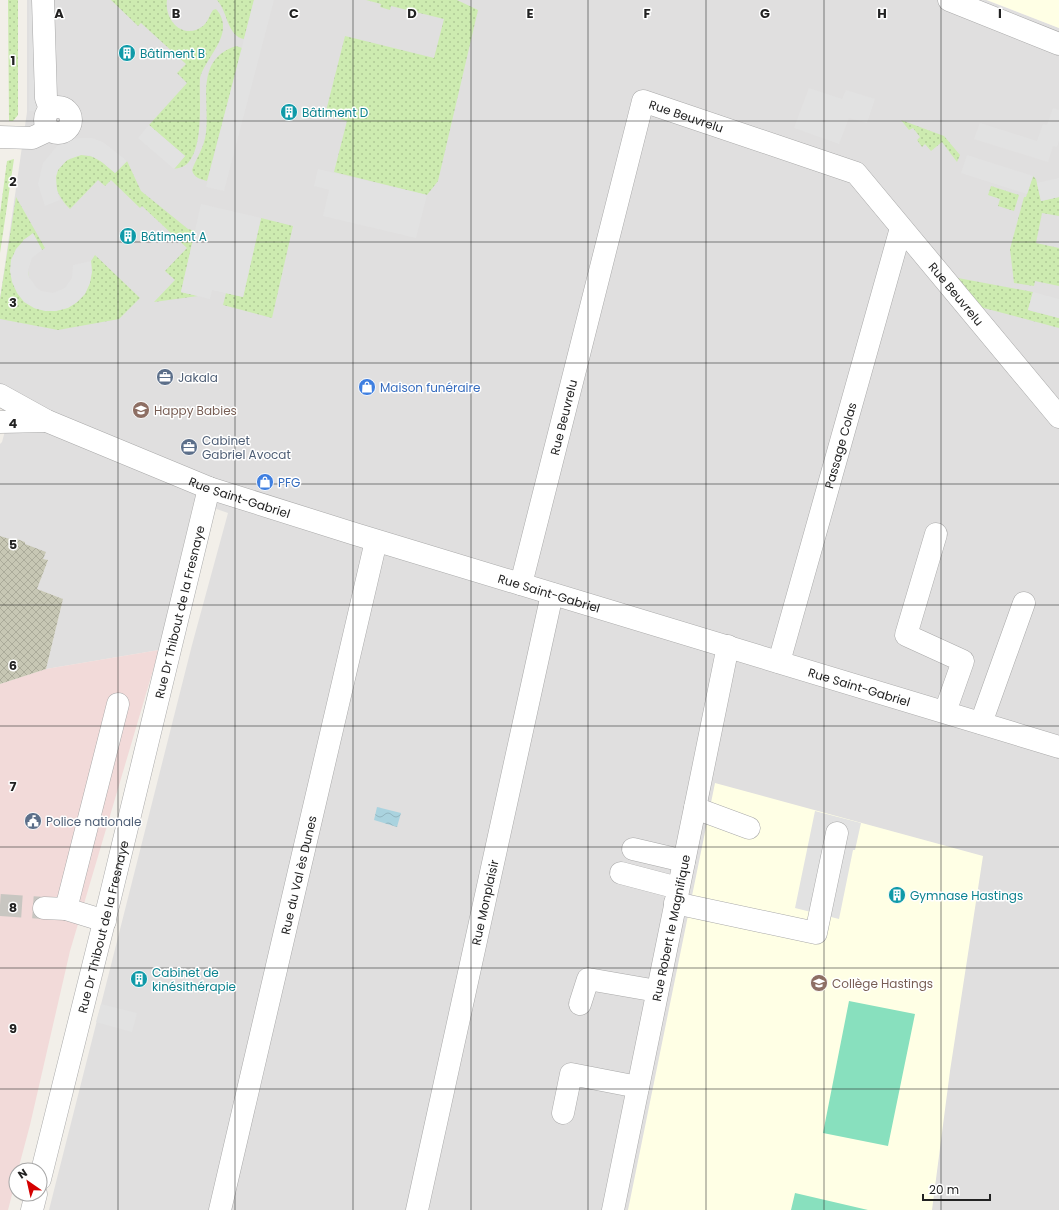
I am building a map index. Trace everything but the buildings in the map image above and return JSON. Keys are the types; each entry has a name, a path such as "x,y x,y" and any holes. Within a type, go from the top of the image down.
{"street":[{"path":"0,137 32,138 50,119 46,98 43,0"},
{"path":"949,0 1059,44"},
{"name":"Rue Beuvrelu","path":"521,584 643,101 856,173 1059,417"},
{"name":"Passage Colas","path":"779,662 902,228"},
{"name":"Rue Saint-Gabriel","path":"0,395 47,421 210,488 376,541 1059,747"},
{"name":"Rue Saint-Gabriel","path":"0,422 47,421"},
{"name":"Rue Dr Thibout de la Fresnaye","path":"44,1162 105,922 210,488"},
{"path":"936,534 906,635 963,661 945,712"},
{"name":"Rue du Val ès Dunes","path":"220,1210 376,541"},
{"name":"Rue Monplaisir","path":"417,1210 552,594"},
{"path":"981,723 1024,603"},
{"name":"Rue Robert le Magnifique","path":"613,1210 728,646"},
{"path":"66,909 118,704"},
{"path":"695,808 749,828"},
{"path":"621,873 677,895 816,933 836,833"},
{"path":"634,849 684,861"},
{"path":"44,908 66,909 105,922"},
{"path":"580,1004 588,979 657,991"},
{"path":"563,1113 571,1074 638,1087"}],"shaded area":[{"path":"27,0 986,0 1059,28 1059,1210 49,1210 192,645 228,513 194,501 159,650 46,669 63,599 37,589 48,560 43,559 24,544 25,542 17,539 16,542 0,536 0,444 2,442 14,398 0,385 0,299 27,112"},
{"path":"29,0 39,0 39,111 29,111"},
{"path":"254,0 274,0 224,191 206,187"},
{"path":"987,0 1059,0 1059,28"},
{"path":"809,88 842,99 846,90 875,99 867,123 849,118 839,144 794,128"},
{"path":"1053,108 1059,110 1059,141 1057,147 1053,146 1048,162 974,139 980,123 1037,141 1043,124 1047,125"},
{"path":"149,125 185,156 174,169 138,138"},
{"path":"92,138 103,142 127,161 115,173 102,162 89,155 81,155 67,160 58,170 56,177 57,191 60,200 45,206 38,184 43,163 57,146 68,140"},
{"path":"967,155 1033,176 1027,194 961,173"},
{"path":"318,169 427,195 416,238 323,216 329,190 314,186"},
{"path":"1059,178 1059,197 1041,201 1037,183"},
{"path":"201,204 261,218 243,297 212,290 210,299 181,292"},
{"path":"33,233 42,250 32,258 28,270 29,277 41,291 53,293 65,288 72,278 73,265 91,261 92,272 90,283 85,294 68,308 56,311 45,311 34,308 24,302 17,293 12,282 10,271 11,260 16,249"},
{"path":"1033,292 1059,299 1059,318 1028,310"},
{"path":"0,536 16,541 17,539 25,542 25,544 46,552 43,559 48,560 37,589 63,599 46,669 0,684"},
{"path":"159,650 70,951 20,1162 8,1162 8,1202 10,1202 8,1210 0,1210 0,684 46,669"},
{"name":"Collège Hastings","path":"715,783 983,856 950,1071 932,1210 628,1210"},
{"path":"815,811 861,823 855,850 853,850 839,919 795,908"},
{"path":"101,1004 137,1013 132,1032 96,1022"}],"green space":[{"path":"8,0 18,0 18,115 13,121 9,121"},
{"path":"111,0 167,0 167,7 172,21 182,30 196,30 203,26 207,22 213,10 216,9 222,18 223,27 218,45 200,78 199,134 193,155 188,163 183,166 174,169 185,156 149,125 187,83 177,73 186,64 141,23 138,26"},
{"path":"217,0 254,0 244,39 238,37 231,29 221,5"},
{"path":"366,0 457,0 478,10 438,181 427,195 334,172 347,121 325,115 345,36 434,58 444,19 391,6 390,10 380,7 381,4"},
{"path":"236,46 242,48 207,181 200,179 193,173 192,170 202,148 206,133 206,95 209,71 214,61 223,52"},
{"path":"901,120 944,136 960,155 957,162 942,142 931,151 925,144 922,147 917,140 920,137 913,128 909,130"},
{"path":"81,155 96,157 115,173 127,161 141,191 188,229 195,231 181,292 198,296 154,302 175,280 165,271 187,248 142,206 140,208 111,180 105,186 98,180 70,209 63,201 58,193 56,185 58,170 70,159"},
{"path":"14,159 0,253 0,214 7,161"},
{"path":"1033,176 1036,179 1041,201 1059,197 1059,216 1042,213 1036,243 1059,248 1059,286 1035,281 1034,286 1014,283 1010,249 1024,197 1026,197"},
{"path":"991,186 1019,195 1014,211 998,206 1000,199 988,195"},
{"path":"16,197 45,248 42,250 33,234 23,240 34,308 58,310 77,302 89,285 91,261 95,255 140,298 119,319 58,330 0,319 0,299"},
{"path":"261,218 293,226 272,318 223,305 226,293 243,297"},
{"path":"958,278 1033,292 1028,310 1059,318 1059,328 980,307 953,279"},
{"path":"849,1001 915,1014 888,1146 823,1133"},
{"path":"795,1193 868,1210 791,1210"}],"water":[{"path":"377,807 401,813 397,827 374,820"}],"tunnel":[{"path":"0,905 44,908"}],"place":[{"name":"Bâtiment B","path":"127,53"},
{"name":"Bâtiment D","path":"289,112"},
{"name":"Bâtiment A","path":"128,236"},
{"name":"Jakala","path":"165,377"},
{"name":"Maison funéraire","path":"367,387"},
{"name":"Happy Babies","path":"141,410"},
{"name":"Cabinet Gabriel Avocat","path":"189,447"},
{"name":"PFG","path":"265,482"},
{"name":"Police nationale","path":"33,821"},
{"name":"Gymnase Hastings","path":"897,895"},
{"name":"Cabinet de kinésithérapie","path":"139,979"},
{"name":"Collège Hastings","path":"819,983"}]}
